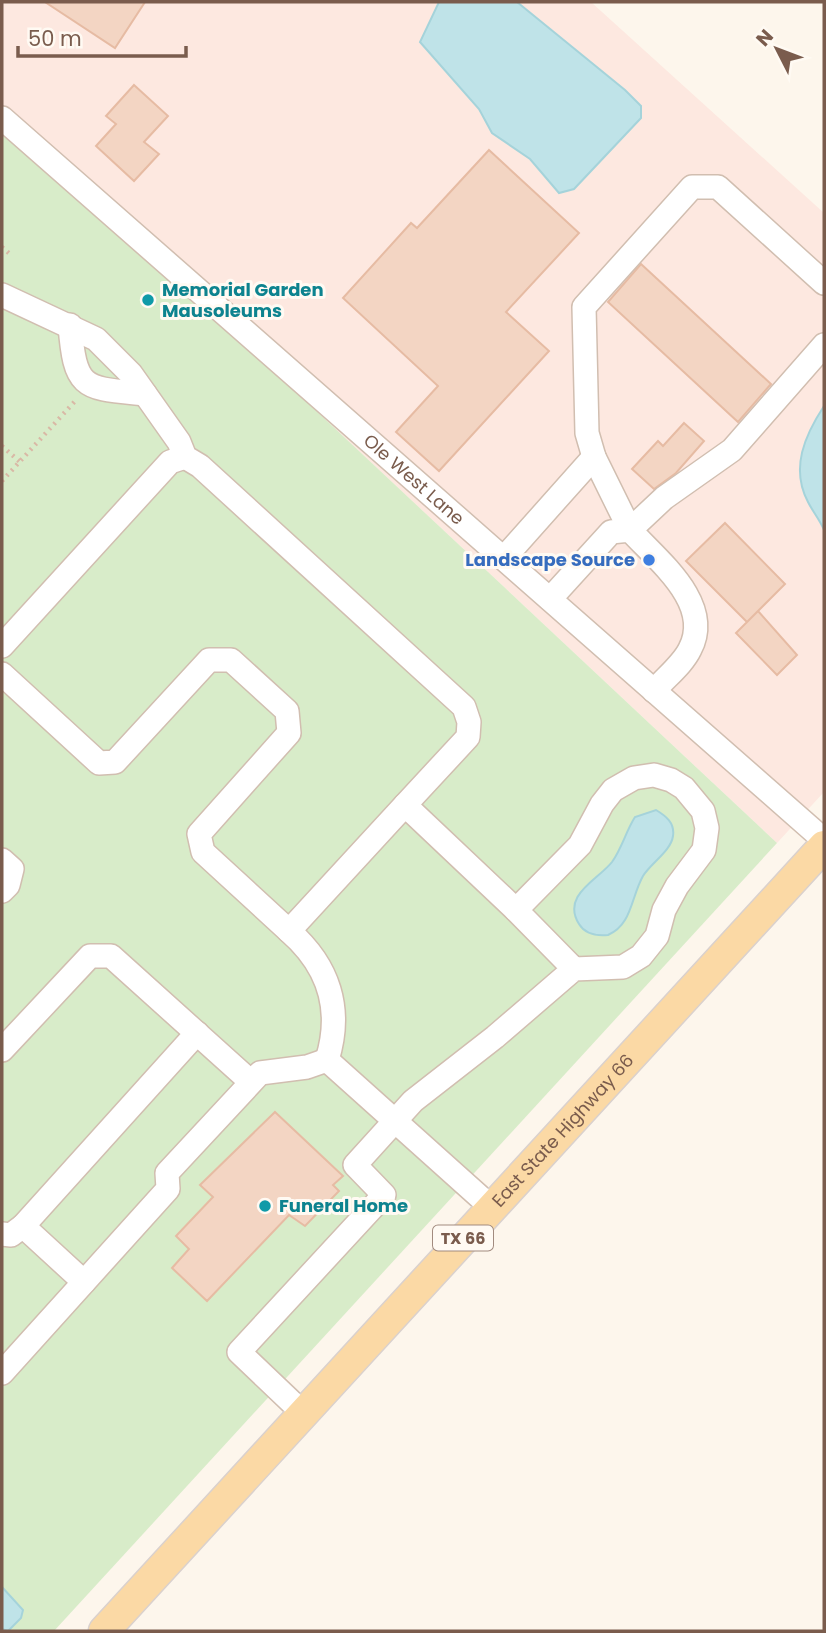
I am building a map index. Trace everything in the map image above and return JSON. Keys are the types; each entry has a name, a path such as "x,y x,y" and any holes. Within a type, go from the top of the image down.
{"main road":[{"name":"East State Highway 66","path":"104,1631 824,846"}],"street":[{"name":"Ole West Lane","path":"2,118 824,840"},
{"path":"654,691 690,651 697,631 687,592 630,530 594,457 587,433 584,307 692,187 719,187 824,283"},
{"path":"5,303 70,325 96,340 131,374 179,442 185,457 200,466 464,707 469,722 468,737 289,931"},
{"path":"70,325 72,358 79,376 89,386 145,394"},
{"path":"550,599 611,532 630,530 664,498 732,450 824,345"},
{"path":"2,646 170,462 185,457"},
{"path":"504,558 594,457"},
{"path":"2,674 99,763 115,762 209,660 231,660 287,711 289,733 199,834 203,852 311,950 327,983 334,1035 327,1060"},
{"path":"303,1413 239,1352 384,1195 355,1166 396,1120 441,1077 495,1037 574,969 622,967 641,956 657,936 664,910 677,886 704,850 707,828 703,811 684,788 654,775 634,778 613,790 601,804 580,845 516,910"},
{"path":"405,805 574,969"},
{"path":"2,860 12,869 2,891"},
{"path":"2,1050 90,956 111,956 251,1082"},
{"path":"2,1234 11,1236 23,1226 197,1033"},
{"path":"2,1373 168,1189 167,1173 260,1073 307,1067 327,1060"},
{"path":"327,1060 491,1208"},
{"path":"23,1226 84,1282"}],"path":[{"path":"2,247 11,255"},
{"path":"2,481 89,386"},
{"path":"2,446 20,462"}],"shaded area":[{"name":"Landscape Source","path":"2,2 591,2 824,213 824,792 777,843 247,346 2,124"}],"green space":[{"path":"2,124 247,346 777,843 54,1631 2,1631"}],"water":[{"path":"439,2 517,2 625,90 641,106 641,118 574,189 559,193 530,159 492,133 479,109 420,42"},
{"path":"824,406 824,530 803,489 800,464 806,440"},
{"path":"656,810 666,817 673,827 669,847 643,876 622,925 608,935 588,932 579,924 575,914 578,896 612,862 635,817"},
{"path":"2,1587 23,1610 21,1618 8,1631 2,1629"}],"building":[{"path":"45,2 145,2 115,48"},
{"path":"134,85 168,116 144,142 159,154 134,181 96,146 116,124 106,116"},
{"path":"489,150 579,233 506,312 549,351 439,471 396,432 438,386 343,298 411,223 417,228"},
{"path":"641,264 771,384 738,422 608,302"},
{"path":"684,423 704,441 676,473 654,489 632,469 658,441 663,446"},
{"path":"725,523 785,584 747,622 686,561"},
{"path":"758,611 797,655 777,675 736,633"},
{"name":"Funeral Home","path":"275,1112 343,1176 333,1185 339,1191 305,1226 289,1215 207,1301 172,1268 189,1249 176,1236 213,1197 200,1185"}],"place":[{"name":"Memorial Garden Mausoleums","path":"148,300"},
{"name":"Landscape Source","path":"649,560"},
{"name":"Funeral Home","path":"265,1206"}]}
